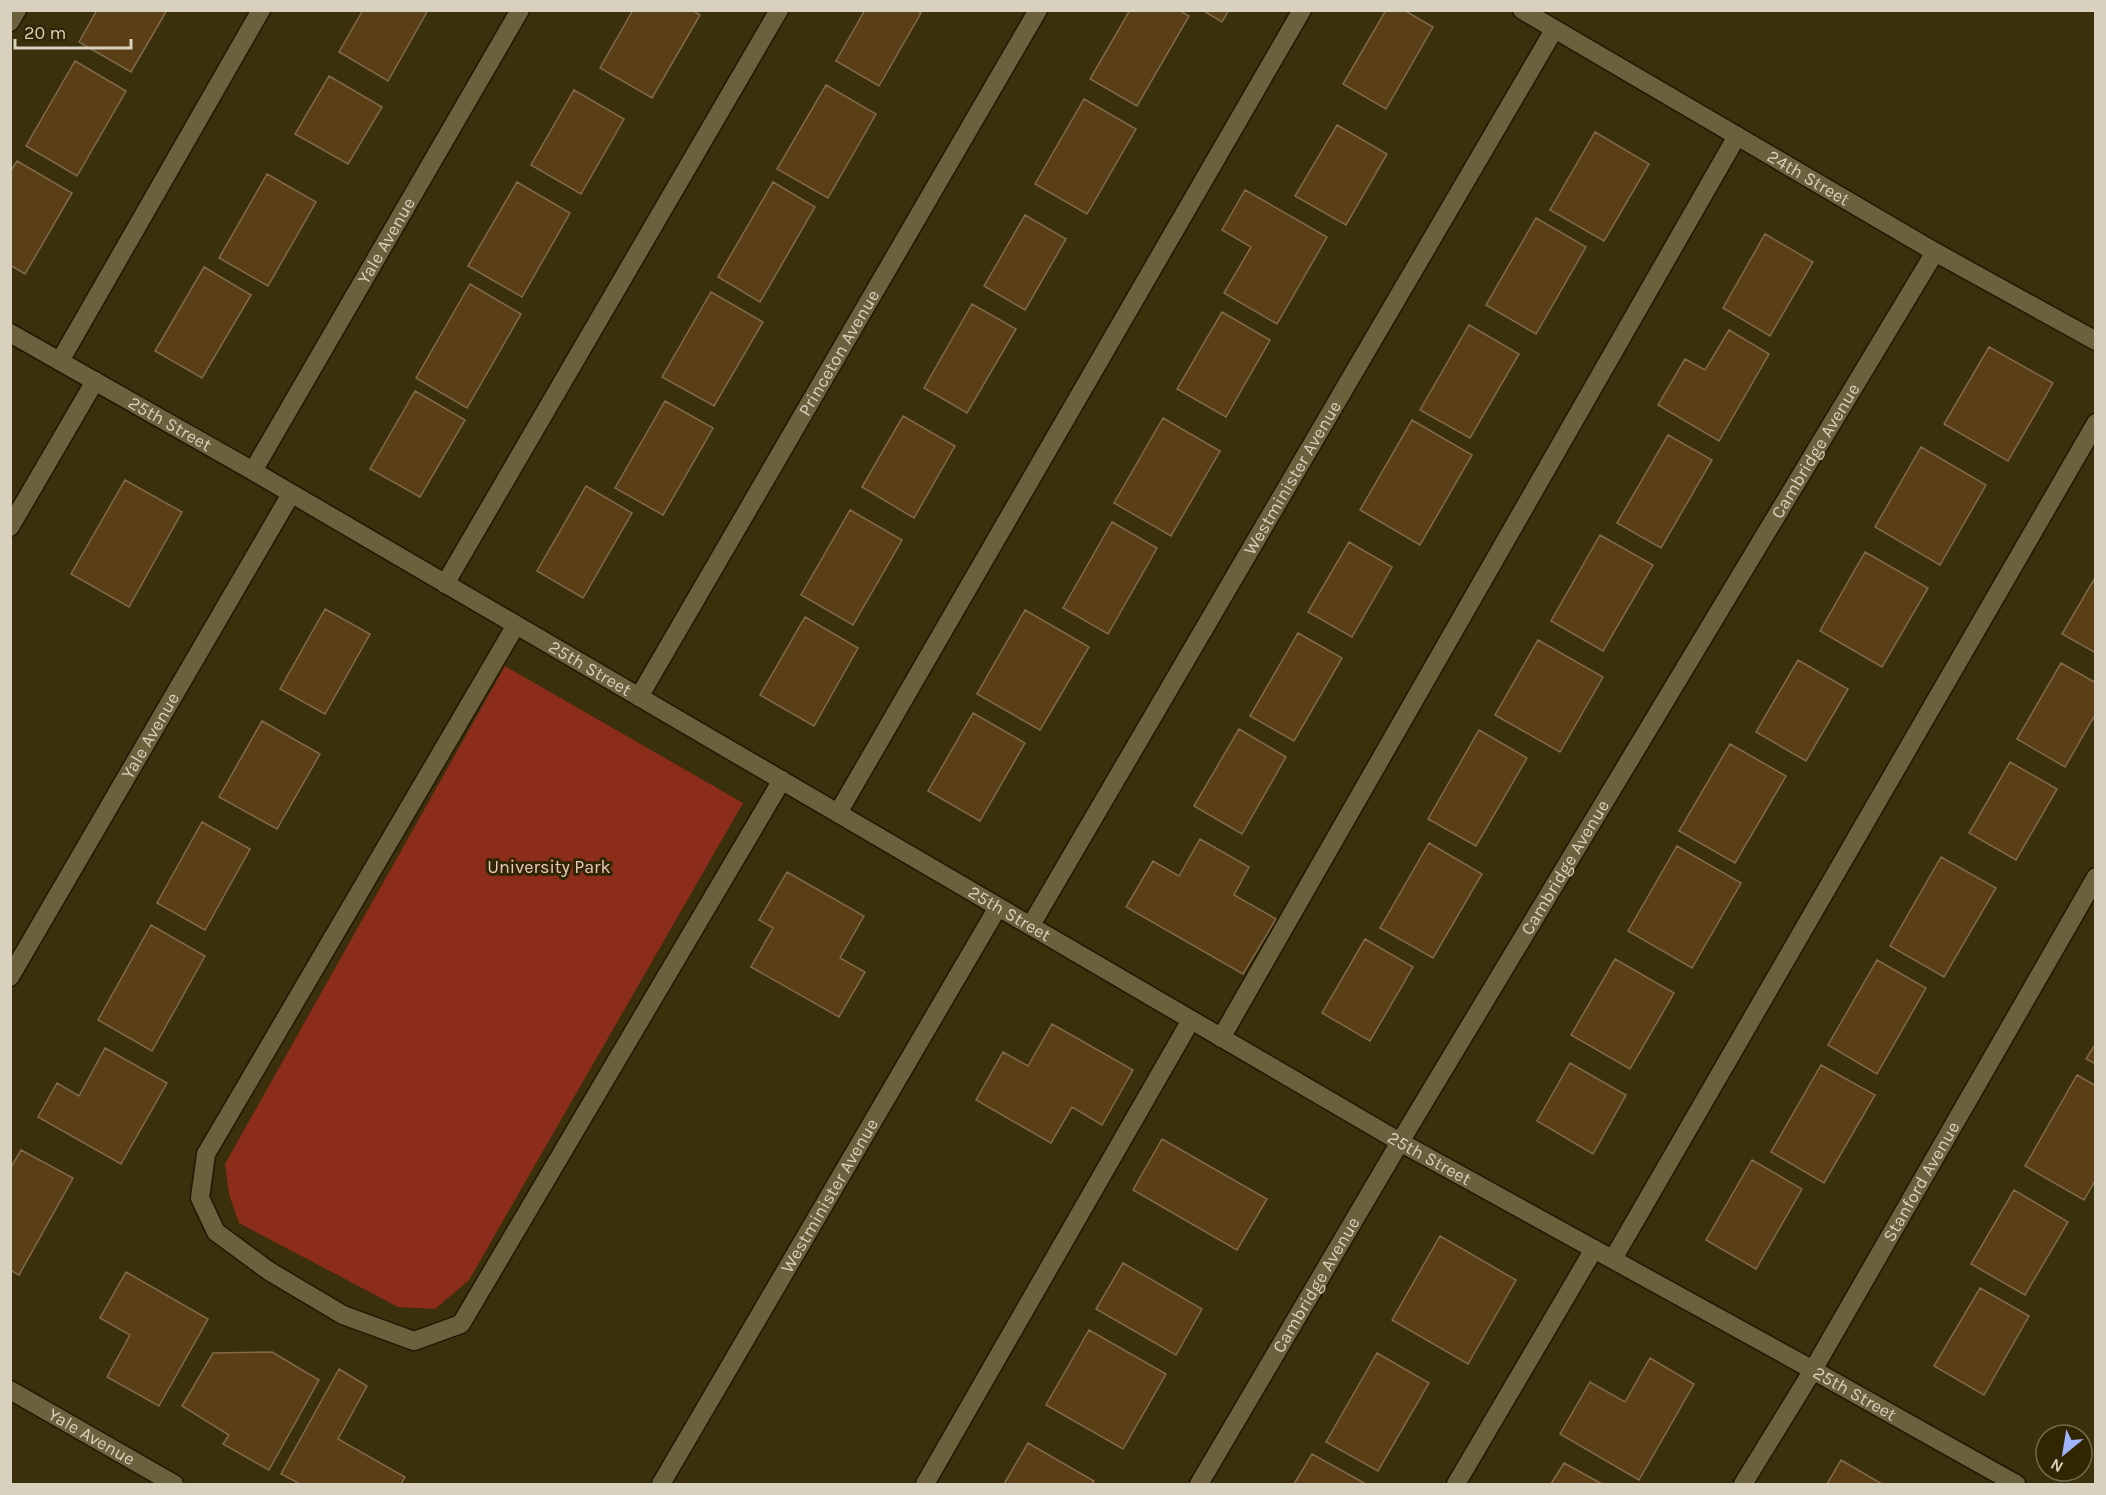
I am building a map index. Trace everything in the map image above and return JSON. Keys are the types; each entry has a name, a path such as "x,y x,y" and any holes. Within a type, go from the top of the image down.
{"street":[{"path":"10,22 17,10"},
{"path":"60,361 261,10"},
{"name":"Yale Avenue","path":"253,471 520,10"},
{"path":"445,584 779,10"},
{"name":"Princeton Avenue","path":"639,697 1038,10"},
{"path":"838,813 1302,10"},
{"name":"24th Street","path":"1522,10 1935,252 2096,341"},
{"name":"Westminister Avenue","path":"1031,925 1554,30"},
{"path":"1221,1038 1737,136"},
{"name":"Cambridge Avenue","path":"1199,1485 1400,1142 1935,252"},
{"name":"25th Street","path":"10,333 253,471 1400,1142 1813,1370 2005,1482"},
{"path":"10,527 95,381"},
{"path":"1613,1259 2096,423"},
{"name":"Yale Avenue","path":"10,977 291,494"},
{"path":"516,625 206,1154 200,1198 216,1232 269,1271 343,1315 414,1341 461,1324 782,780"},
{"name":"Stanford Avenue","path":"1743,1485 1813,1370 2096,877"},
{"name":"Westminister Avenue","path":"661,1485 998,907"},
{"path":"924,1485 1191,1020"},
{"path":"1456,1485 1594,1249"},
{"name":"Yale Avenue","path":"10,1390 174,1485"}],"green space":[{"name":"University Park","path":"505,666 743,803 469,1280 435,1309 398,1307 239,1223 229,1194 225,1164"}],"building":[{"path":"97,10 167,10 131,72 79,42"},
{"path":"363,10 428,10 388,81 339,52"},
{"path":"633,10 692,10 700,15 652,98 600,68"},
{"path":"865,10 916,10 921,13 879,86 836,61"},
{"path":"1130,10 1179,10 1189,16 1137,106 1090,79"},
{"path":"1202,10 1229,10 1222,22"},
{"path":"1386,10 1404,10 1433,27 1386,109 1343,84"},
{"path":"75,61 126,91 77,176 26,146"},
{"path":"329,76 382,107 348,164 295,134"},
{"path":"826,85 876,114 828,198 777,169"},
{"path":"574,90 624,119 581,194 531,165"},
{"path":"1084,99 1136,129 1087,214 1035,184"},
{"path":"1337,125 1387,154 1346,225 1295,196"},
{"path":"1595,132 1649,164 1604,241 1550,210"},
{"path":"17,161 72,193 25,274 10,265 10,172"},
{"path":"267,174 316,202 268,286 219,258"},
{"path":"517,182 570,213 522,297 468,266"},
{"path":"773,182 815,207 760,302 718,277"},
{"path":"1245,190 1327,237 1277,324 1224,293 1251,247 1222,230"},
{"path":"1025,215 1066,239 1025,310 984,286"},
{"path":"1536,218 1586,247 1536,334 1486,305"},
{"path":"1765,234 1813,262 1770,336 1723,308"},
{"path":"204,267 251,295 202,378 155,351"},
{"path":"470,284 521,314 467,408 416,378"},
{"path":"711,292 763,322 714,406 662,377"},
{"path":"972,304 1016,329 967,413 924,388"},
{"path":"1222,312 1270,340 1226,417 1177,389"},
{"path":"1469,325 1519,354 1470,438 1420,410"},
{"path":"1729,330 1769,354 1719,441 1658,405 1685,359 1705,370"},
{"path":"1989,347 2053,383 2008,461 1944,424"},
{"path":"415,391 465,420 420,497 370,469"},
{"path":"665,401 713,428 663,515 615,488"},
{"path":"903,416 955,446 914,518 862,487"},
{"path":"1163,418 1220,451 1171,536 1114,503"},
{"path":"1412,420 1472,455 1420,545 1360,510"},
{"path":"1668,435 1712,460 1661,548 1617,523"},
{"path":"1921,447 1986,485 1940,565 1875,527"},
{"path":"125,480 182,512 129,607 71,574"},
{"path":"586,486 632,513 583,598 537,571"},
{"path":"850,510 902,540 853,625 801,595"},
{"path":"1112,522 1157,548 1108,634 1063,608"},
{"path":"1600,535 1653,565 1603,651 1551,621"},
{"path":"1349,542 1392,567 1352,637 1308,612"},
{"path":"1865,552 1928,588 1882,667 1820,631"},
{"path":"2096,576 2096,653 2062,634"},
{"path":"325,609 370,634 325,714 280,689"},
{"path":"1025,610 1089,647 1040,730 977,694"},
{"path":"805,617 858,648 814,726 760,695"},
{"path":"1298,633 1342,658 1294,741 1250,716"},
{"path":"1538,640 1603,677 1560,752 1495,715"},
{"path":"1798,660 1848,689 1806,761 1756,732"},
{"path":"2061,663 2096,683 2096,713 2065,767 2017,739"},
{"path":"973,713 1025,743 980,821 928,791"},
{"path":"262,721 320,754 277,829 219,797"},
{"path":"1239,729 1286,757 1242,834 1194,806"},
{"path":"1479,730 1527,758 1476,846 1428,819"},
{"path":"1730,744 1786,776 1735,863 1679,831"},
{"path":"2010,762 2057,789 2016,860 1969,833"},
{"path":"202,822 250,849 205,930 157,903"},
{"path":"1200,839 1249,867 1234,895 1276,919 1243,974 1126,907 1153,861 1179,876"},
{"path":"1429,843 1482,874 1433,958 1380,928"},
{"path":"1677,846 1741,883 1692,968 1628,931"},
{"path":"1941,857 1996,888 1944,977 1890,946"},
{"path":"787,872 864,916 840,958 865,972 839,1017 751,967 773,928 759,920"},
{"path":"151,925 205,956 152,1051 98,1020"},
{"path":"1365,939 1413,967 1370,1041 1322,1013"},
{"path":"1615,959 1674,993 1630,1069 1571,1035"},
{"path":"1877,960 1926,988 1877,1074 1828,1045"},
{"path":"1052,1024 1133,1070 1102,1125 1072,1107 1051,1143 976,1100 1003,1052 1028,1066"},
{"path":"2096,1043 2096,1064 2086,1059"},
{"path":"105,1048 167,1083 121,1164 38,1117 57,1083 79,1096"},
{"path":"1570,1063 1626,1095 1593,1154 1537,1121"},
{"path":"1821,1065 1875,1095 1824,1183 1771,1152"},
{"path":"2077,1075 2096,1086 2096,1179 2084,1200 2025,1166"},
{"path":"1162,1139 1267,1199 1237,1250 1133,1190"},
{"path":"21,1150 73,1178 19,1275 10,1270 10,1169"},
{"path":"1752,1160 1802,1189 1756,1269 1706,1240"},
{"path":"2014,1190 2068,1222 2025,1295 1971,1264"},
{"path":"1440,1236 1516,1280 1468,1364 1392,1320"},
{"path":"1123,1263 1202,1309 1176,1355 1096,1309"},
{"path":"126,1272 208,1319 159,1406 107,1377 130,1335 100,1318"},
{"path":"1980,1288 2029,1316 1984,1395 1934,1366"},
{"path":"1089,1330 1166,1374 1123,1449 1046,1405"},
{"path":"272,1352 319,1380 269,1470 223,1444 229,1435 182,1406 213,1353"},
{"path":"1377,1353 1429,1383 1378,1471 1326,1442"},
{"path":"1650,1358 1694,1384 1639,1480 1560,1434 1590,1382 1625,1402"},
{"path":"339,1369 367,1386 338,1439 405,1477 401,1484 300,1484 281,1474"},
{"path":"1028,1443 1094,1481 1092,1484 1004,1484"},
{"path":"1312,1454 1366,1484 1294,1484"},
{"path":"1841,1460 1882,1484 1827,1484"},
{"path":"1564,1463 1602,1484 1551,1484"}]}
